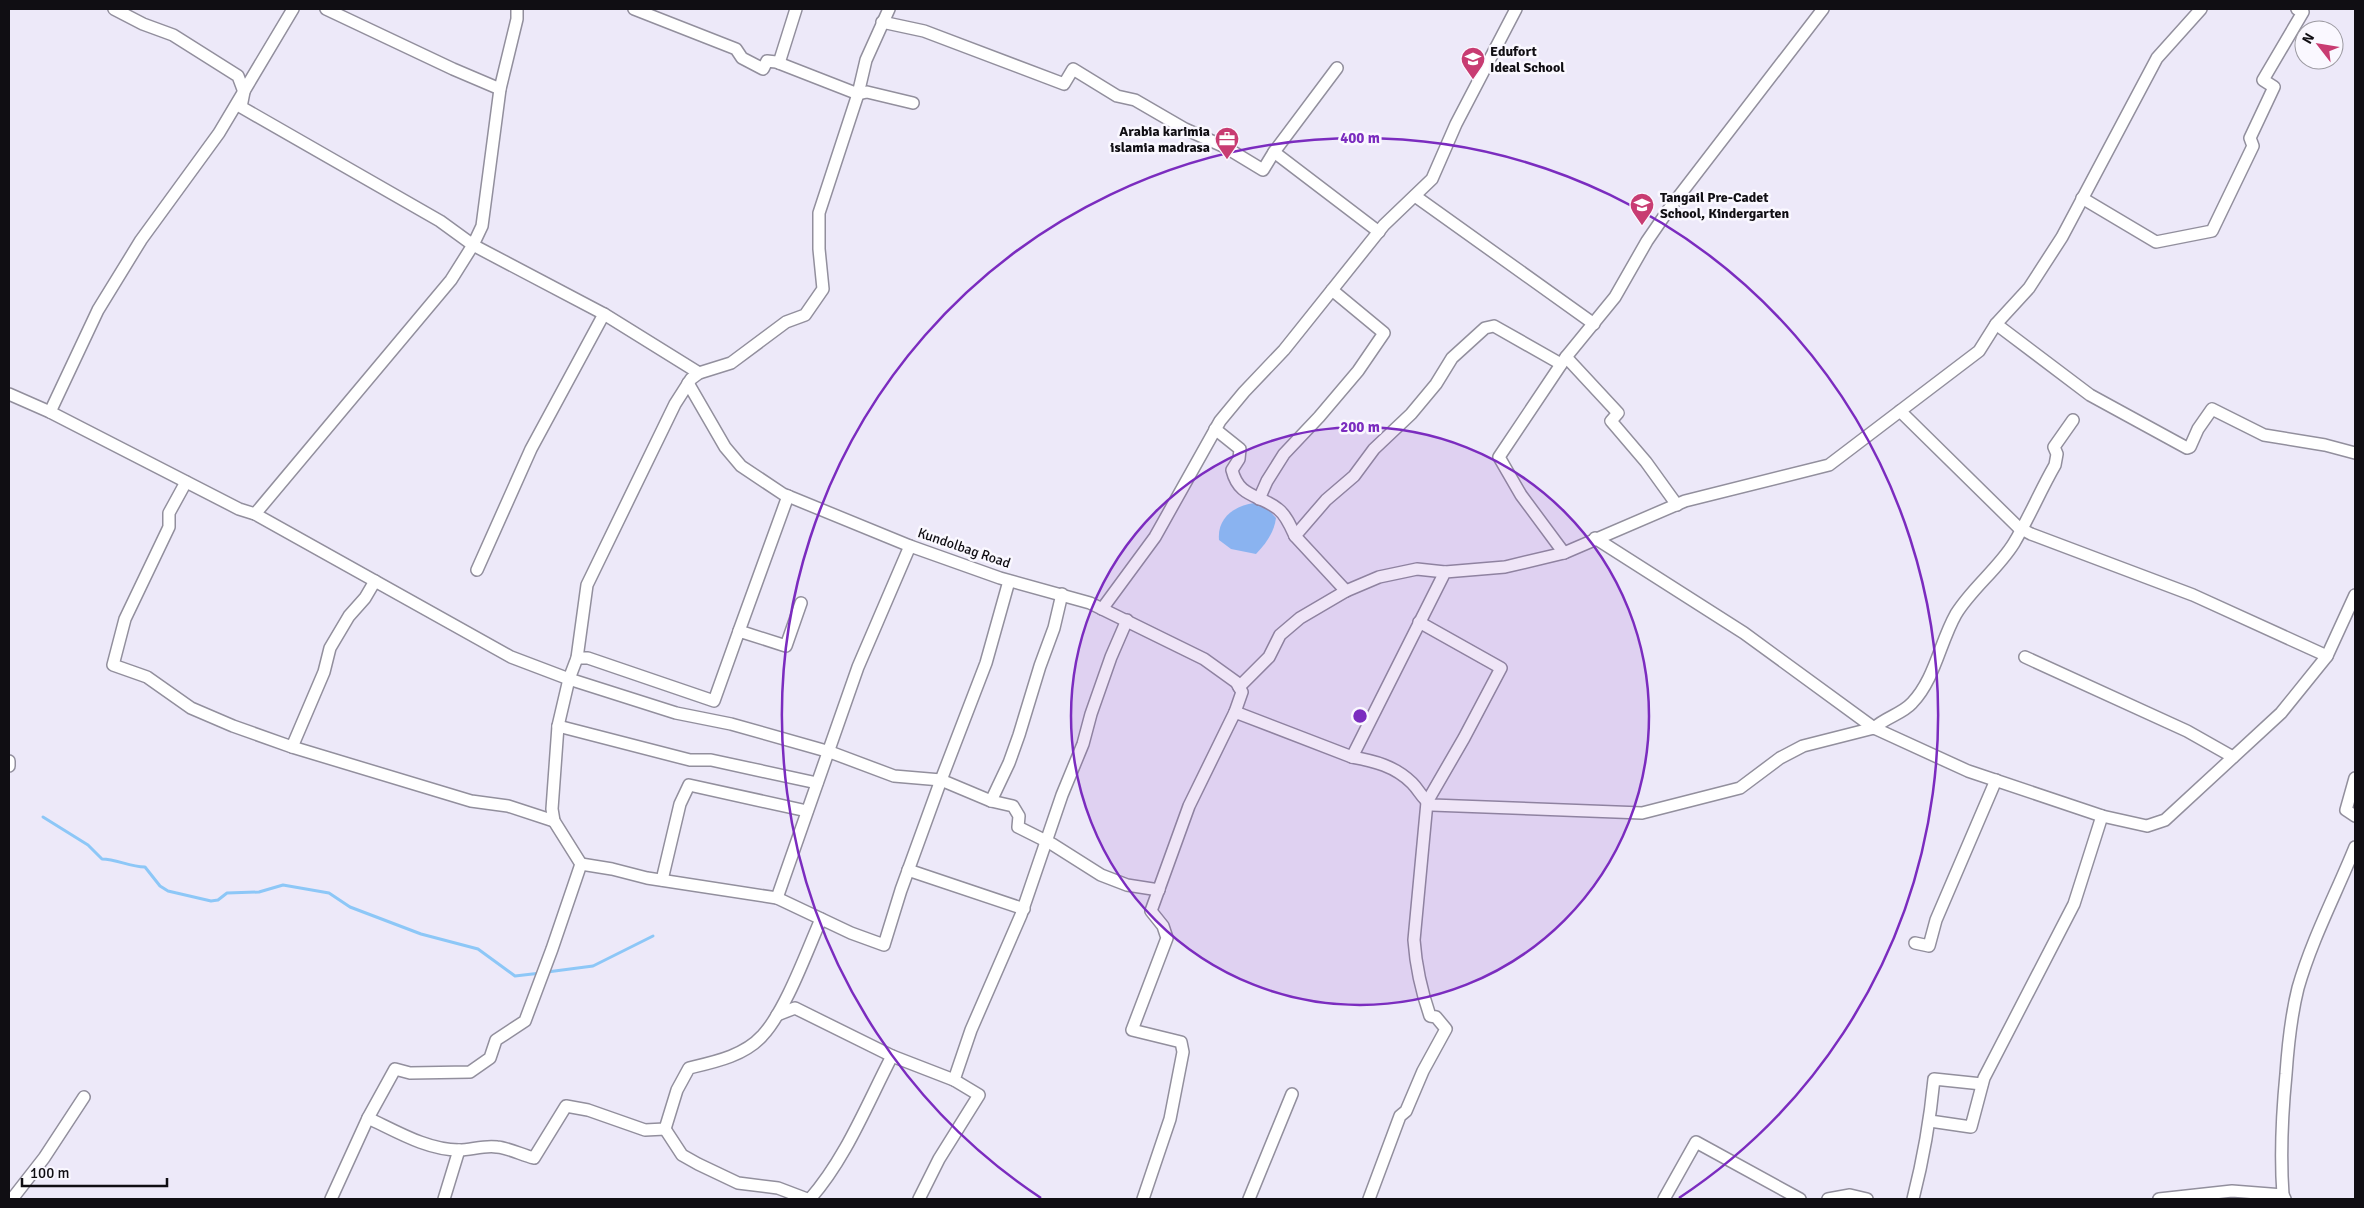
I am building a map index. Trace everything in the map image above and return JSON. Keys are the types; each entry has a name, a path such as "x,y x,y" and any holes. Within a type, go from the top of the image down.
{"street":[{"path":"114,9 143,24 173,35 238,76 244,92 241,107 440,221 473,246 604,314 700,373"},
{"path":"50,412 98,310 141,240 219,133 293,9"},
{"path":"326,9 453,70 500,89"},
{"path":"256,514 451,280 473,246 482,226 500,89 517,19 517,9"},
{"path":"634,9 736,49 742,58 763,69 767,61 778,63 858,94 867,92 913,103"},
{"path":"778,63 796,9"},
{"path":"889,9 866,60 858,94 819,213 819,249 823,289 805,315 786,322 731,363 700,373 688,383 674,404 587,585 577,658 569,679 558,726 552,809 554,821 581,864 662,880 777,898 820,920 884,945 908,870 986,663 1009,581"},
{"path":"1102,609 1155,537 1215,429 1244,392 1284,350 1384,225 1415,196 1437,170 1456,124 1516,9"},
{"path":"1564,553 1521,495 1499,457 1564,361 1615,298 1647,241 1669,209 1823,9"},
{"path":"1143,1199 1170,1119 1184,1052 1181,1042 1132,1030 1168,938 1163,926 1151,911 1189,806 1235,712 1242,692 1239,687 1269,657 1280,635 1300,618 1346,590 1379,577 1416,569 1445,572 1505,567 1564,553 1677,504 1829,465 1979,351 1996,324 2030,288 2062,237 2157,58 2201,9"},
{"path":"2082,198 2156,242 2212,231 2253,146 2250,138 2274,87 2263,80 2303,12 2297,9"},
{"path":"882,22 924,32 1064,84 1073,69 1117,96 1135,100 1185,129 1225,147 1263,170 1274,152 1337,68"},
{"path":"1274,152 1380,232"},
{"path":"1415,196 1594,324"},
{"path":"1259,499 1267,481 1284,454 1319,417 1358,371 1384,333 1332,290"},
{"path":"477,570 531,449 604,314"},
{"path":"1996,324 2090,394 2187,448 2190,447 2198,429 2212,410 2264,435 2325,445 2355,453"},
{"path":"1295,536 1326,500 1354,476 1374,449 1411,414 1436,384 1452,358 1485,328 1494,326 1564,361 1618,413 1611,421 1646,462 1677,504"},
{"name":"Kundolbag Road","path":"688,383 724,446 741,466 788,496 910,546 1009,581 1062,594 1102,609 1204,659 1222,671 1239,687"},
{"path":"9,394 50,412 240,509 256,514 511,657 569,679 676,713 731,724 830,752 894,776 941,780 990,801 1013,806 1019,816 1018,827 1101,875 1127,884 1159,890"},
{"path":"1900,411 2021,529 2192,595 2327,656"},
{"path":"1235,712 1352,757 1380,762 1412,782 1427,802 1432,805 1642,813 1740,788 1780,758 1803,746 1874,728 1884,719 1907,708 1918,697 1958,612 1977,587 1990,576 2013,544 2055,465 2057,454 2054,447 2073,420"},
{"path":"1215,429 1240,449 1239,459 1232,470 1234,480 1242,490 1280,510 1295,536 1346,590"},
{"path":"186,482 170,513 169,527 125,619 113,665 147,677 191,708 233,726 292,747 471,801 508,806 554,821"},
{"path":"577,658 588,658 714,701 788,496"},
{"path":"1595,538 1744,634 1874,728 1968,771 2102,816 2147,826 2164,820 2281,713 2327,656 2355,594"},
{"path":"777,898 807,810 830,752 858,667 910,546"},
{"path":"1352,757 1445,572"},
{"path":"292,747 324,672 330,648 349,616 365,598 376,581"},
{"path":"990,801 1017,742 1040,666 1054,628 1062,594"},
{"path":"739,631 786,646 801,603"},
{"path":"954,1080 971,1030 1024,909 1046,842 1083,744 1091,714 1111,657 1127,620"},
{"path":"1369,1199 1400,1116 1406,1111 1423,1071 1446,1029 1440,1021 1430,1016 1418,982 1415,962 1414,940 1427,802 1501,668 1419,622"},
{"path":"2025,657 2187,731 2233,757"},
{"path":"558,726 690,760 711,760 817,783"},
{"path":"9,761 9,766"},
{"path":"2355,778 2346,810 2355,816"},
{"path":"1915,943 1929,946 1943,903 1996,780"},
{"path":"662,880 680,804 690,785 807,810"},
{"path":"1930,1121 1971,1127 1982,1084 2074,904 2102,816"},
{"path":"2159,1199 2232,1191 2284,1197 2280,1161 2282,1124 2289,1036 2298,988 2315,937 2355,847"},
{"path":"331,1199 368,1118 395,1069 410,1073 470,1072 490,1058 496,1040 525,1021 581,864"},
{"path":"908,870 1024,909"},
{"path":"820,920 777,1014 762,1038 717,1062 689,1068 676,1090 665,1129 682,1155 698,1164 738,1183 778,1188 809,1199 825,1182 843,1152 892,1056"},
{"path":"777,1014 794,1008 892,1056 954,1080 979,1095 939,1159 919,1199"},
{"path":"1913,1199 1916,1179 1924,1159 1934,1079 1982,1084"},
{"path":"1249,1199 1292,1094"},
{"path":"12,1199 44,1158 84,1097"},
{"path":"368,1118 417,1141 459,1150 475,1147 497,1147 534,1158 566,1106 596,1113 645,1130 665,1129"},
{"path":"1664,1199 1696,1142 1800,1199"},
{"path":"444,1199 459,1150"},
{"path":"1828,1199 1850,1195 1867,1199"}],"water":[{"path":"1254,503 1269,510 1276,518 1271,533 1256,554 1231,549 1219,540 1219,532 1224,519 1234,510"}],"waterway":[{"path":"43,817 88,845 102,859 145,867 160,886 168,891 211,901 218,900 227,893 259,892 283,885 329,893 350,907 421,934 478,949 515,976 541,973"},
{"path":"547,972 593,966 653,936"}],"place":[{"name":"Edufort Ideal School","path":"1473,80"},
{"name":"Arabia karimia islamia madrasa","path":"1227,160"},
{"name":"Tangail Pre-Cadet School, Kindergarten","path":"1642,226"}]}
